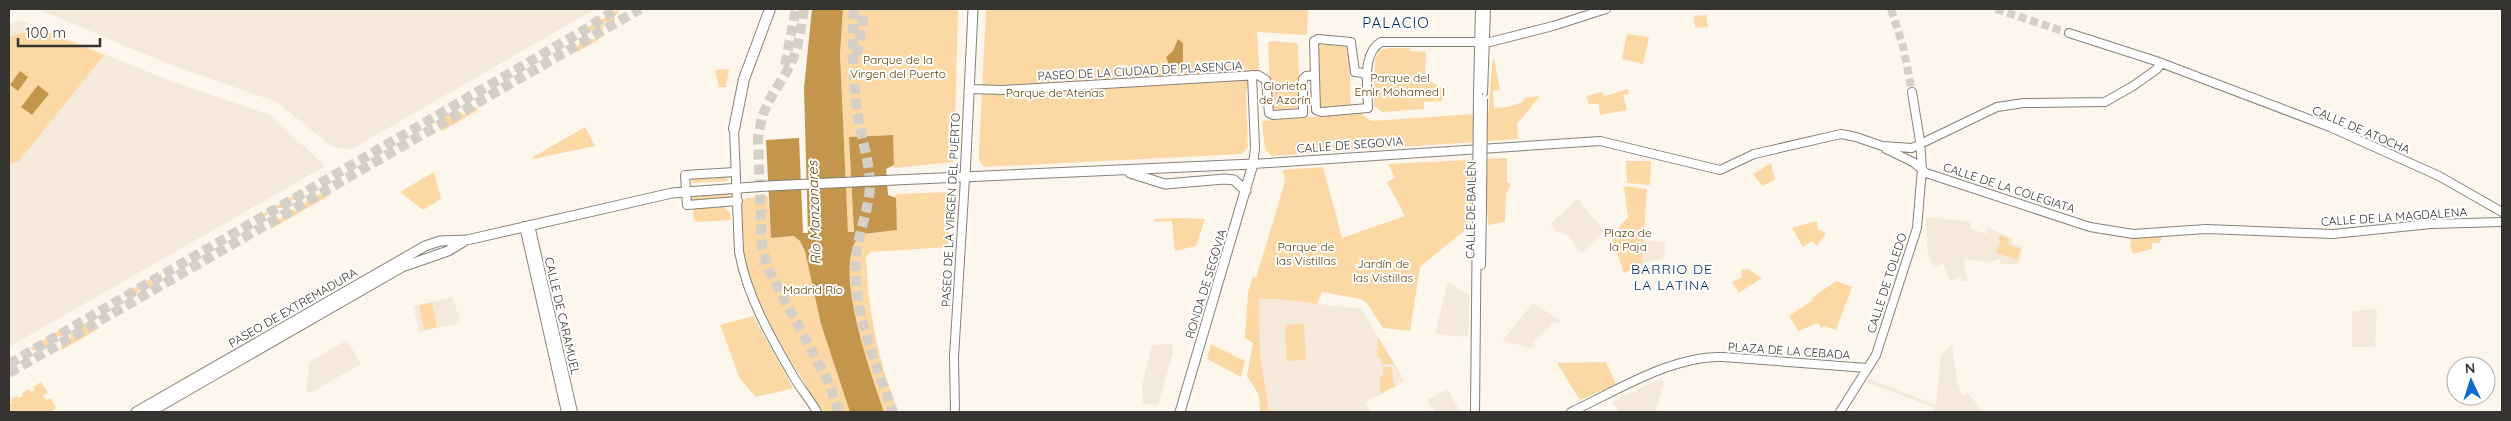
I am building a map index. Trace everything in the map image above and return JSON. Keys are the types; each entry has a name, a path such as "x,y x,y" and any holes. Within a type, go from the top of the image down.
{"highway":[{"path":"734,129 744,79 770,9"}],"main road":[{"name":"PASEO DE LA VIRGEN DEL PUERTO","path":"965,178 974,9"},
{"name":"CALLE DE SEGOVIA","path":"768,186 1252,164"},
{"name":"RONDA DE SEGOVIA","path":"1180,412 1246,191 1252,164"},
{"path":"1120,171 1137,174 1153,182 1165,184 1225,179 1234,180 1246,191"},
{"name":"PASEO DE EXTREMADURA","path":"136,412 425,246 440,241 467,240 527,225 686,191 768,186"},
{"name":"PASEO DE EXTREMADURA","path":"150,412 402,267 448,250 467,240"}],"street":[{"name":"CALLE DE BAILÉN","path":"1479,412 1482,42 1480,9"},
{"name":"CALLE DE BAILÉN","path":"1482,42 1486,9"},
{"path":"1368,62 1368,108 1319,112 1316,107 1313,43 1318,39 1351,42 1355,72 1361,72 1366,69 1370,52 1376,45 1389,41 1482,42 1553,26 1606,9"},
{"name":"CALLE DE ATOCHA","path":"2069,33 2161,63 2347,135 2439,176 2502,212"},
{"path":"1882,146 1903,149 1919,145 1989,110 2003,106 2105,102 2157,69 2161,63"},
{"path":"1361,72 1368,79"},
{"path":"1252,75 1262,76 1266,80 1268,113 1273,116 1302,113 1303,79 1306,76 1314,75"},
{"name":"PASEO DE LA CIUDAD DE PLASENCIA","path":"970,89 1003,90 1252,75 1255,148 1252,164"},
{"name":"CALLE DE TOLEDO","path":"1840,412 1879,347 1917,228 1922,170 1920,141 1912,92"},
{"path":"734,129 741,260 755,304 792,374 816,412"},
{"name":"CALLE DE SEGOVIA","path":"1252,164 1600,141 1720,170 1754,154 1841,134 1882,146"},
{"name":"CALLE DE LA COLEGIATA","path":"1882,146 1913,162 1922,170 2090,227 2133,234 2228,230"},
{"path":"735,172 685,175 687,205 738,201"},
{"name":"PASEO DE LA VIRGEN DEL PUERTO","path":"955,412 954,358 965,178"},
{"path":"718,203 733,209 738,220"},
{"name":"CALLE DE BAILÉN","path":"1475,412 1480,207"},
{"name":"CALLE DE LA MAGDALENA","path":"2228,230 2333,234 2431,224 2502,222"},
{"name":"CALLE DE CARAMUEL","path":"527,225 566,412"},
{"name":"CALLE DE CARAMUEL","path":"527,225 574,412"},
{"name":"PLAZA DE LA CEBADA","path":"1571,412 1671,366 1709,356 1868,367"}],"shaded area":[{"path":"38,9 595,9 352,149 348,149 331,146 277,102 171,65"},
{"path":"22,21 173,82 270,115 325,166 9,347 9,24"},
{"path":"1578,199 1604,231 1582,253 1566,234 1557,232 1550,224"},
{"path":"1926,217 1971,222 1969,228 1986,234 1988,228 2013,239 2012,243 2023,247 2019,262 2017,264 2000,264 2000,259 1990,262 1963,259 1968,281 1962,282 1961,277 1950,281 1943,264 1933,268 1927,249"},
{"path":"1643,240 1666,242 1664,257 1642,265"},
{"path":"1448,282 1470,296 1468,337 1435,334"},
{"path":"453,297 460,323 419,332 413,306"},
{"path":"1259,299 1279,299 1361,309 1405,381 1365,402 1371,412 1269,412 1260,354"},
{"path":"1533,303 1560,320 1558,324 1553,322 1534,341 1532,348 1502,341"},
{"path":"2377,309 2375,347 2352,347 2352,311"},
{"path":"347,340 361,364 310,393 306,390 310,362"},
{"path":"1172,344 1173,352 1158,405 1143,404 1142,385 1152,345"},
{"path":"1952,345 1957,380 1962,395 1968,393 1983,412 1935,412 1933,407 1866,382 1870,379 1936,405 1941,355"},
{"path":"1660,379 1664,381 1655,412 1620,412 1612,402"},
{"path":"1447,389 1460,412 1436,412 1427,400"}],"green space":[{"name":"Parque de la Virgen del Puerto","path":"843,9 958,9 954,162 894,168 893,135 849,137 854,232 848,232 840,54"},
{"name":"Parque de Atenas","path":"986,9 1308,9 1307,35 1257,32 1259,67 1246,91 1248,147 1242,154 984,167 979,160 979,152"},
{"path":"618,10 618,14 614,15 615,20 610,23 604,22 603,29 597,33 591,30 586,32 585,29"},
{"path":"1706,15 1708,27 1695,28 1694,16"},
{"path":"31,30 46,31 104,55 19,161 9,164 9,37"},
{"path":"1627,34 1649,37 1643,64 1622,59"},
{"path":"597,37 598,40 577,52 576,49 582,38 594,39"},
{"name":"Glorieta de Azorín","path":"1270,41 1296,43 1298,45 1300,109 1298,111 1271,112 1268,43"},
{"path":"1318,44 1349,47 1351,105 1320,109"},
{"name":"Parque del Emir Mohamed I","path":"1410,48 1410,51 1426,52 1425,78 1442,88 1442,101 1424,102 1424,109 1382,112 1374,106 1375,59 1380,50"},
{"path":"1494,58 1500,90 1493,91 1494,108 1508,107 1523,102 1524,98 1540,96 1517,124 1518,139 1272,156 1265,150 1262,121 1361,113 1371,121 1489,113"},
{"path":"729,69 726,87 719,87 715,70"},
{"path":"1628,89 1629,94 1623,95 1627,110 1600,115 1599,104 1589,104 1586,96 1601,92 1605,96"},
{"path":"468,107 476,107 478,110 442,131 442,121 446,114 460,112 464,115"},
{"path":"585,127 595,146 533,159 533,157"},
{"name":"Parque de las Vistillas","path":"1507,158 1507,182 1511,184 1506,194 1505,222 1488,225 1487,207 1471,207 1469,209 1470,226 1420,267 1410,331 1383,328 1367,303 1360,299 1322,292 1317,304 1279,299 1259,299 1260,354 1269,412 1260,412 1259,395 1247,376 1253,343 1245,338 1248,292 1253,277 1256,278 1285,182 1283,170 1323,167 1342,238 1405,216 1387,182 1395,178 1388,164"},
{"path":"1626,161 1651,161 1650,185 1627,183"},
{"path":"1771,163 1775,180 1762,186 1753,174"},
{"path":"434,172 441,199 423,210 400,192"},
{"path":"725,174 728,181 692,183 691,176"},
{"name":"Plaza de la Paja","path":"1624,186 1647,189 1642,265 1624,273 1611,236 1628,217"},
{"path":"303,190 304,193 299,199 292,200 291,204 286,204 285,208 276,208 273,214 268,214 264,217 261,215"},
{"name":"Madrid Río","path":"952,192 948,247 871,252 866,257 869,297 875,336 898,412 822,412 782,347 759,302 744,255 740,212 741,202 747,198 768,196 771,238 897,230 895,194"},
{"path":"327,193 330,195 271,229 270,225 276,219 286,216 285,212 290,209 298,212 298,207 303,207 308,198 321,194 324,196"},
{"path":"728,194 735,200 690,203 689,195"},
{"path":"722,206 730,212 731,220 697,222 693,219 694,209"},
{"path":"1154,219 1205,219 1196,246 1175,251 1172,221 1155,222"},
{"path":"1817,221 1818,229 1826,233 1817,246 1812,241 1803,247 1792,228"},
{"path":"2000,235 2010,239 2008,244 2021,249 2017,260 1996,252 2001,241 1998,240"},
{"path":"2162,236 2160,243 2152,243 2152,249 2133,254 2130,246 2132,237"},
{"path":"1748,269 1762,278 1737,294 1738,291 1732,282 1742,277 1741,270"},
{"path":"161,273 162,278 158,280 158,284 150,287 142,286 137,293 128,296 125,293"},
{"path":"1836,281 1852,287 1836,330 1825,326 1821,328 1818,323 1798,331 1789,316 1813,300 1812,298"},
{"path":"432,303 437,327 424,330 419,305"},
{"path":"753,316 793,388 756,397 740,379 720,325"},
{"path":"85,324 88,328 90,324 100,328 62,350 61,346 71,339 70,335 76,332 80,336 83,335 80,326"},
{"path":"1304,324 1306,360 1287,361 1285,325"},
{"path":"66,327 68,330 63,336 56,337 57,341 52,342 51,347 40,347 34,351 30,348"},
{"path":"1378,337 1394,364 1381,364 1381,358 1377,357"},
{"path":"1211,344 1245,361 1241,377 1207,359"},
{"path":"1606,362 1616,384 1580,400 1557,363"},
{"path":"1383,367 1392,367 1393,381 1396,386 1380,394 1380,377 1383,376"},
{"path":"41,382 48,393 43,395 46,400 51,398 56,408 52,410 53,412 9,412 9,405 12,403 10,400 17,396 19,398 23,396 22,393 29,389 31,392 35,390 33,387"}],"water":[{"name":"Río Manzanares","path":"812,9 843,9 840,54 848,232 854,232 849,137 893,135 894,165 886,169 888,195 896,198 897,230 862,234 853,248 850,268 851,293 856,320 884,412 850,412 821,324 805,251 800,241 794,236 771,238 766,140 799,138 803,233 808,233 804,88"},
{"path":"1178,39 1183,43 1183,61 1177,67 1170,67 1166,57 1173,51"},
{"path":"20,71 28,77 18,91 10,85"},
{"path":"38,85 49,94 32,115 21,107"}],"tunnel":[{"path":"9,364 586,29 616,9"},
{"path":"9,373 640,9"},
{"path":"785,65 796,9"},
{"path":"804,9 796,52 766,107 760,126 758,139 762,247 768,269 829,383 839,412"},
{"path":"854,9 853,52 855,94 870,183 868,202 857,248 856,278 861,317 893,412"},
{"path":"857,55 865,9"},
{"path":"1891,9 1903,46 1912,92"},
{"path":"1996,9 2069,33"}],"district":[{"name":"PALACIO","path":"1396,23"},
{"name":"BARRIO DE LA LATINA","path":"1672,278"}],"park label":[{"name":"Jardín de las Vistillas","path":"1383,271"}]}
